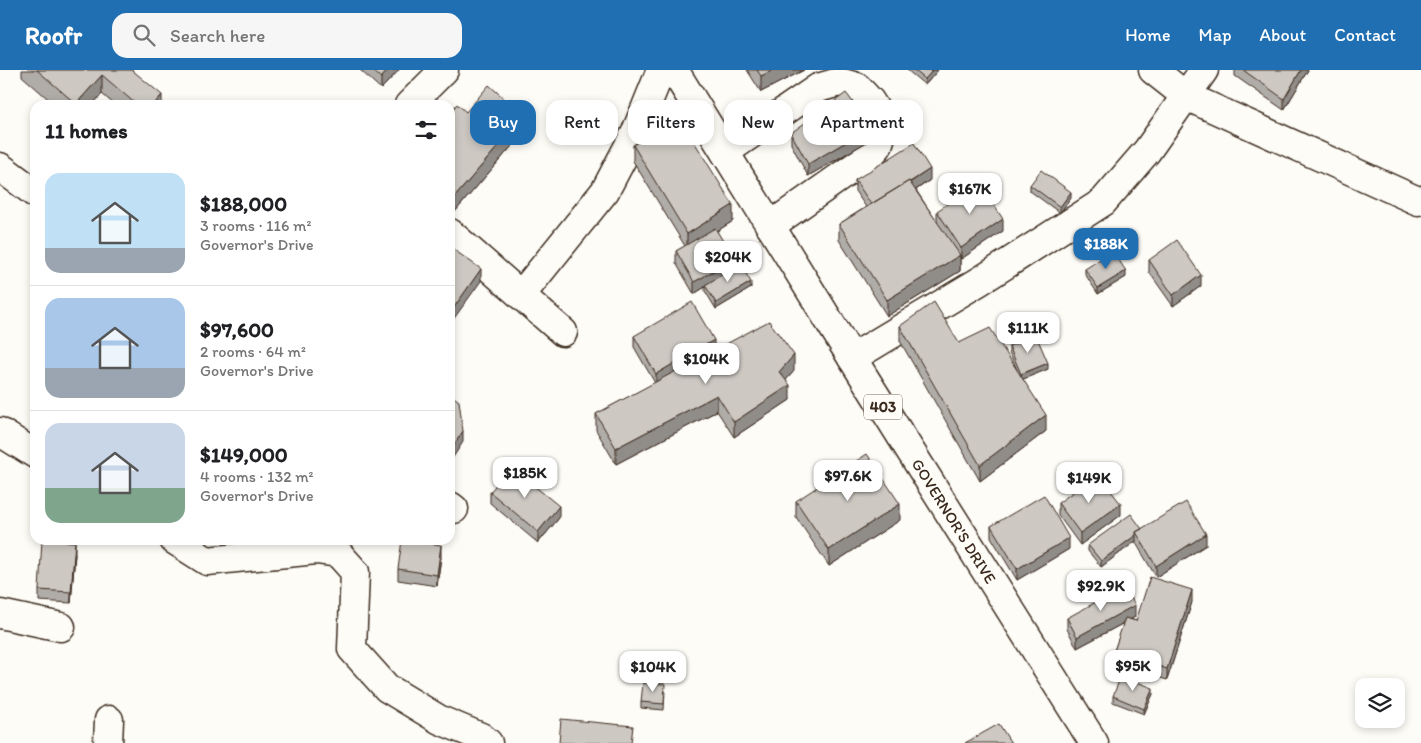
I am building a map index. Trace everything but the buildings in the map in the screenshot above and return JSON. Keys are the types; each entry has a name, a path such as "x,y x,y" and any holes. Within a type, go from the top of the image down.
{"street":[{"path":"414,100 444,70"},
{"path":"521,295 605,190 635,134 661,70"},
{"name":"GOVERNOR'S DRIVE","path":"674,70 1094,743"},
{"path":"1153,70 1186,96 1418,201 1421,200"},
{"path":"852,358 980,281 1103,202 1147,151 1204,70"},
{"path":"725,152 818,88 839,82 857,87 880,116 882,134 878,146 867,158 770,226"},
{"path":"0,167 30,189"},
{"path":"455,238 563,332"},
{"path":"0,432 30,451"},
{"path":"182,545 207,561 316,550 338,553 355,572 352,649 387,688 440,720 481,737 488,743"},
{"path":"0,614 61,627"}]}
